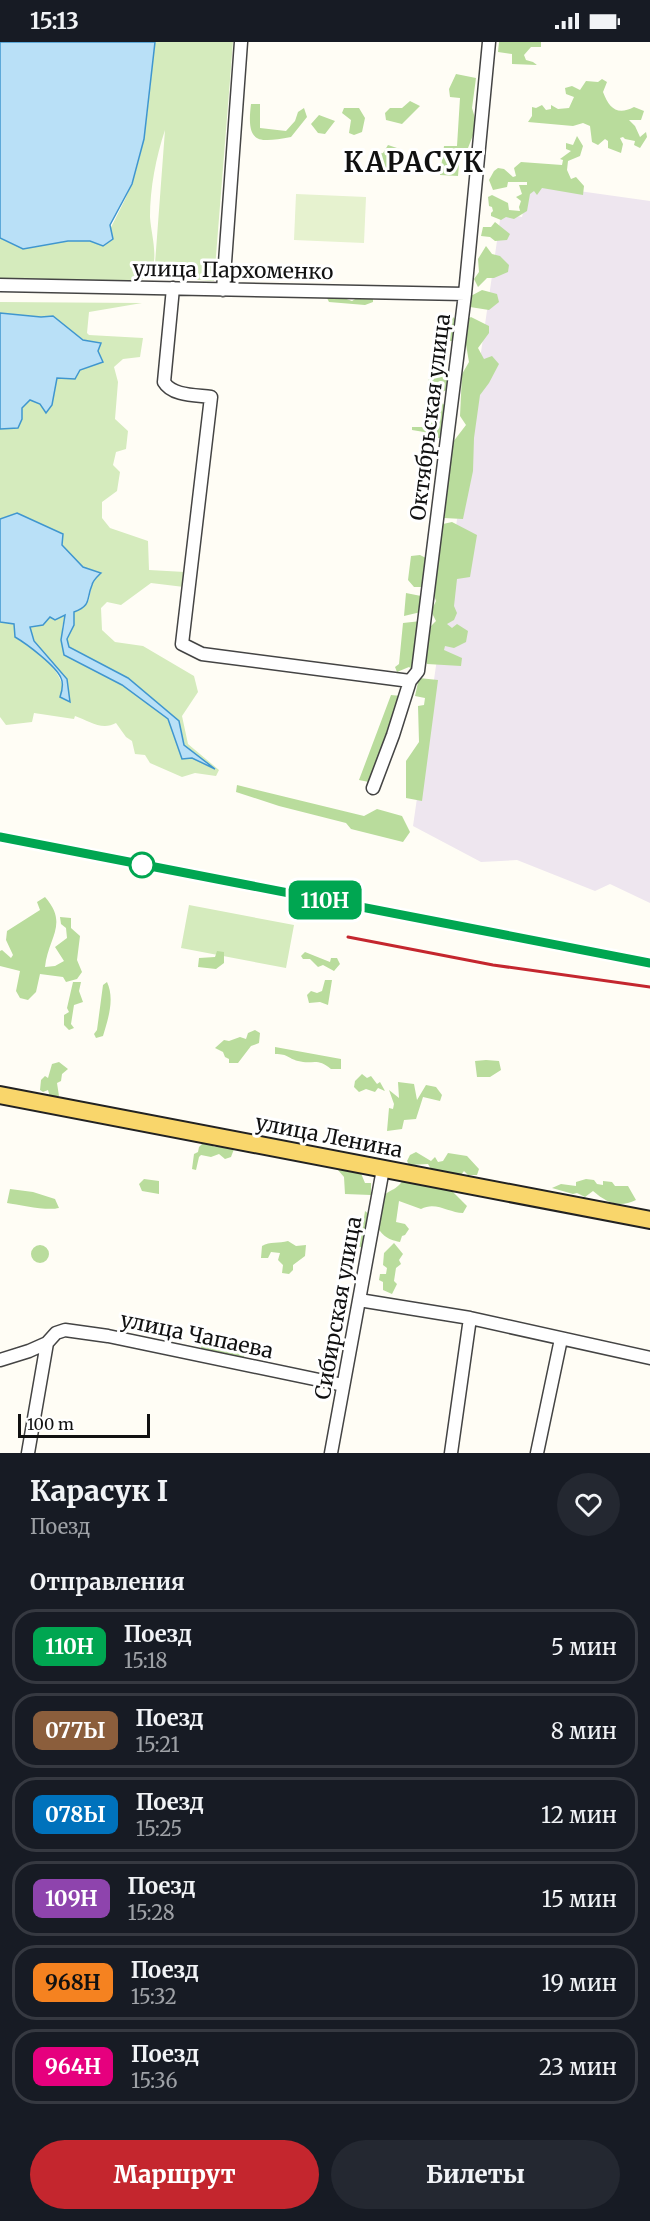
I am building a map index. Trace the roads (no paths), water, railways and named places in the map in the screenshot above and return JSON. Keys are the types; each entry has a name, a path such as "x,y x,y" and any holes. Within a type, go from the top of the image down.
{"main road":[{"name":"улица Ленина","path":"0,1095 650,1220"}],"street":[{"path":"223,290 241,42"},
{"name":"Октябрьская улица","path":"373,788 410,681 418,671 465,294 489,42"},
{"name":"улица Пархоменко","path":"0,285 465,294"},
{"path":"173,288 164,382 174,391 211,397 182,645 202,654 410,681"},
{"name":"Сибирская улица","path":"331,1453 383,1169"},
{"path":"359,1300 470,1318 650,1358"},
{"path":"451,1453 470,1318"},
{"name":"улица Чапаева","path":"0,1360 47,1343 56,1333 65,1330 108,1336 344,1385"},
{"path":"537,1453 561,1339"},
{"path":"28,1453 47,1343"}],"water":[{"path":"0,42 155,42 144,139 132,184 110,225 113,239 103,246 90,241 68,241 23,249 0,238"},
{"path":"0,313 53,316 83,340 101,343 98,351 103,362 80,370 75,379 57,378 52,405 46,413 40,404 30,400 22,408 22,419 18,428 0,429"},
{"path":"17,513 63,534 62,545 83,567 101,573 93,583 84,607 74,612 74,625 67,639 69,647 128,678 179,721 184,745 215,769 192,758 182,759 168,719 122,685 64,655 61,640 65,615 55,620 50,617 43,625 30,627 34,641 67,679 70,702 60,697 62,680 58,673 34,650 15,637 14,624 0,622 0,519"}],"railway":[{"path":"0,837 650,963"},
{"path":"348,937 493,965 650,987"}],"train":[{"name":"110Н","path":"0,837 650,963"}],"district":[{"name":"КАРАСУК","path":"414,162"}]}
